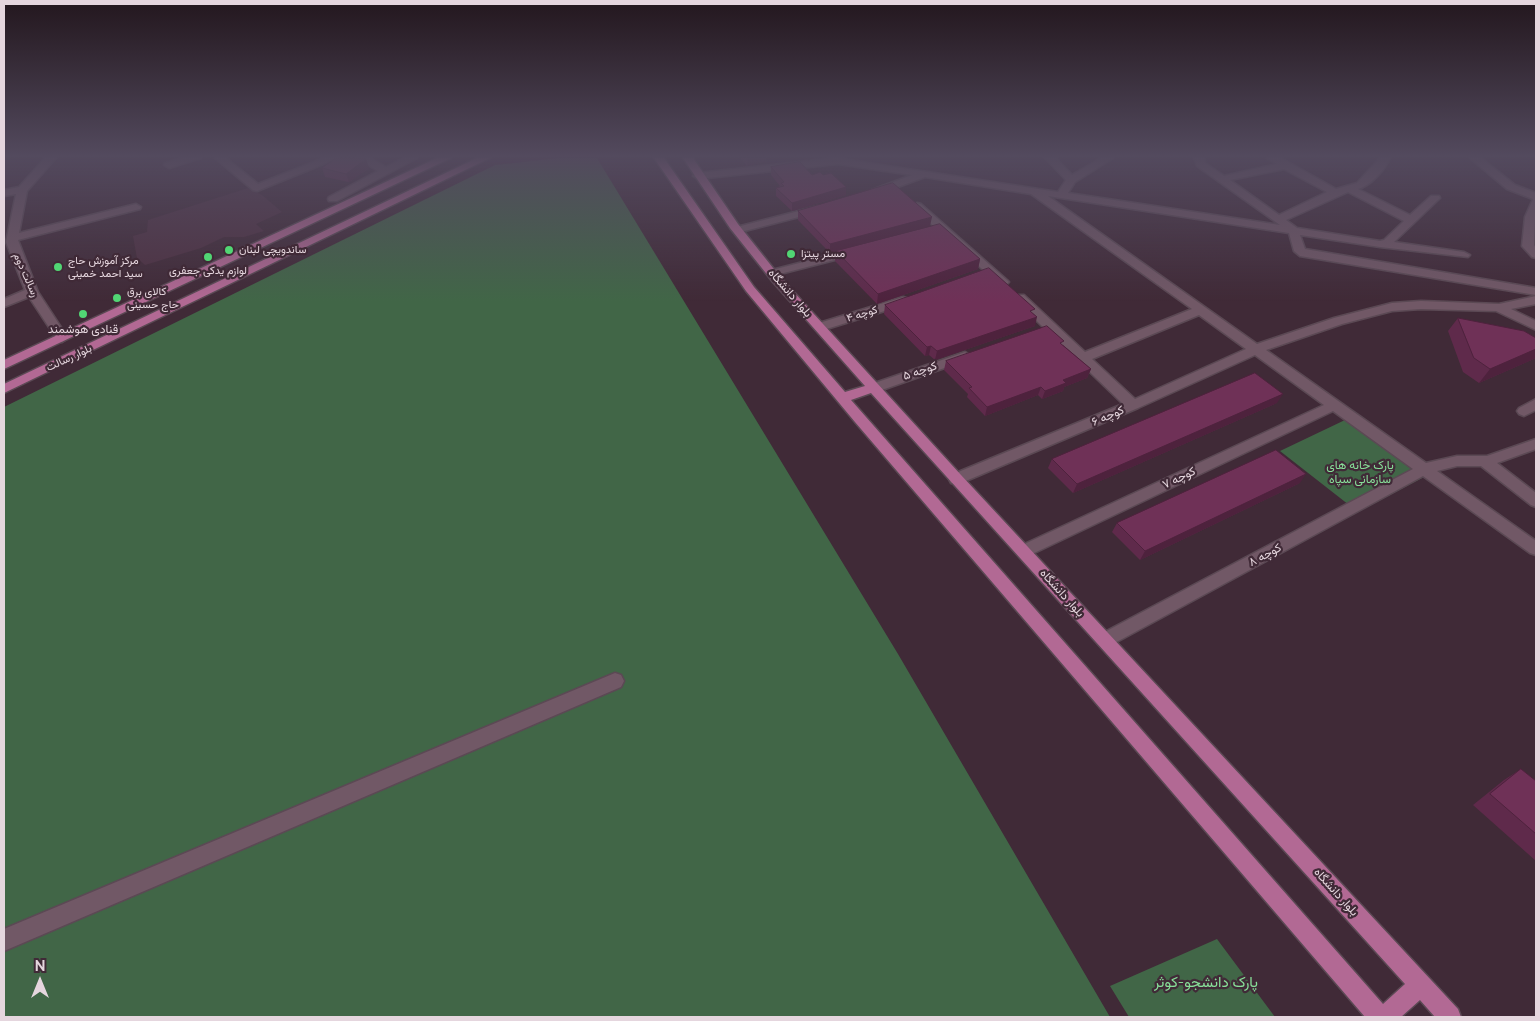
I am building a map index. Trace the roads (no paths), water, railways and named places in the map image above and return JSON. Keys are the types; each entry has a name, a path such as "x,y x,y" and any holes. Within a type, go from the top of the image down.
{"main road":[{"name":"بلوار رسالت","path":"4,364 344,206"},
{"name":"بلوار رسالت","path":"4,389 386,206"},
{"path":"692,206 750,289 842,398 1380,1017"},
{"name":"بلوار دانشگاه","path":"719,206 772,273 874,388 1450,1017"},
{"path":"842,398 874,388"},
{"path":"1385,1017 1420,985"}],"street":[{"name":"رسالت دوم","path":"19,206 9,241 32,292 62,338"},
{"path":"737,230 829,206"},
{"path":"917,206 942,228 985,272 1052,326 1133,405"},
{"path":"1054,206 1536,549"},
{"path":"1137,206 1464,255"},
{"path":"1260,206 1293,230 1300,251 1308,255 1536,292"},
{"path":"1279,219 1307,206"},
{"path":"1383,206 1411,220"},
{"path":"1384,244 1427,206"},
{"path":"1535,206 1530,217 1528,246 1536,256"},
{"path":"9,241 136,207"},
{"path":"4,217 17,215"},
{"path":"924,233 942,228"},
{"path":"772,273 869,248"},
{"path":"4,303 32,292"},
{"name":"کوچه ۴","path":"820,327 917,296"},
{"path":"1499,308 1536,300"},
{"name":"کوچه ۶","path":"956,479 1133,405 1268,344 1330,324 1392,307 1429,305 1499,308"},
{"path":"1499,308 1536,326"},
{"path":"1083,358 1201,310"},
{"path":"1034,332 1052,326"},
{"name":"کوچه ۵","path":"874,388 979,351"},
{"path":"1524,411 1536,404"},
{"name":"کوچه ۷","path":"1024,551 1335,405"},
{"name":"کوچه ۸","path":"1105,640 1424,469 1456,461 1489,461 1536,444"},
{"path":"1489,461 1485,462 1536,501"},
{"path":"4,940 616,681"}],"place":[{"name":"ساندویچی لبنان","path":"229,250"},
{"name":"مستر پیتزا","path":"791,254"},
{"name":"لوازم یدکی جعفری","path":"208,257"},
{"name":"مرکز آموزش حاج سید احمد خمینی","path":"58,267"},
{"name":"کالای برق حاج حسینی","path":"117,298"},
{"name":"قنادی هوشمند","path":"83,314"}],"park label":[{"name":"پارک خانه های سازمانی سپاه","path":"1360,472"},
{"name":"پارک دانشجو-کوثر","path":"1206,982"}]}
